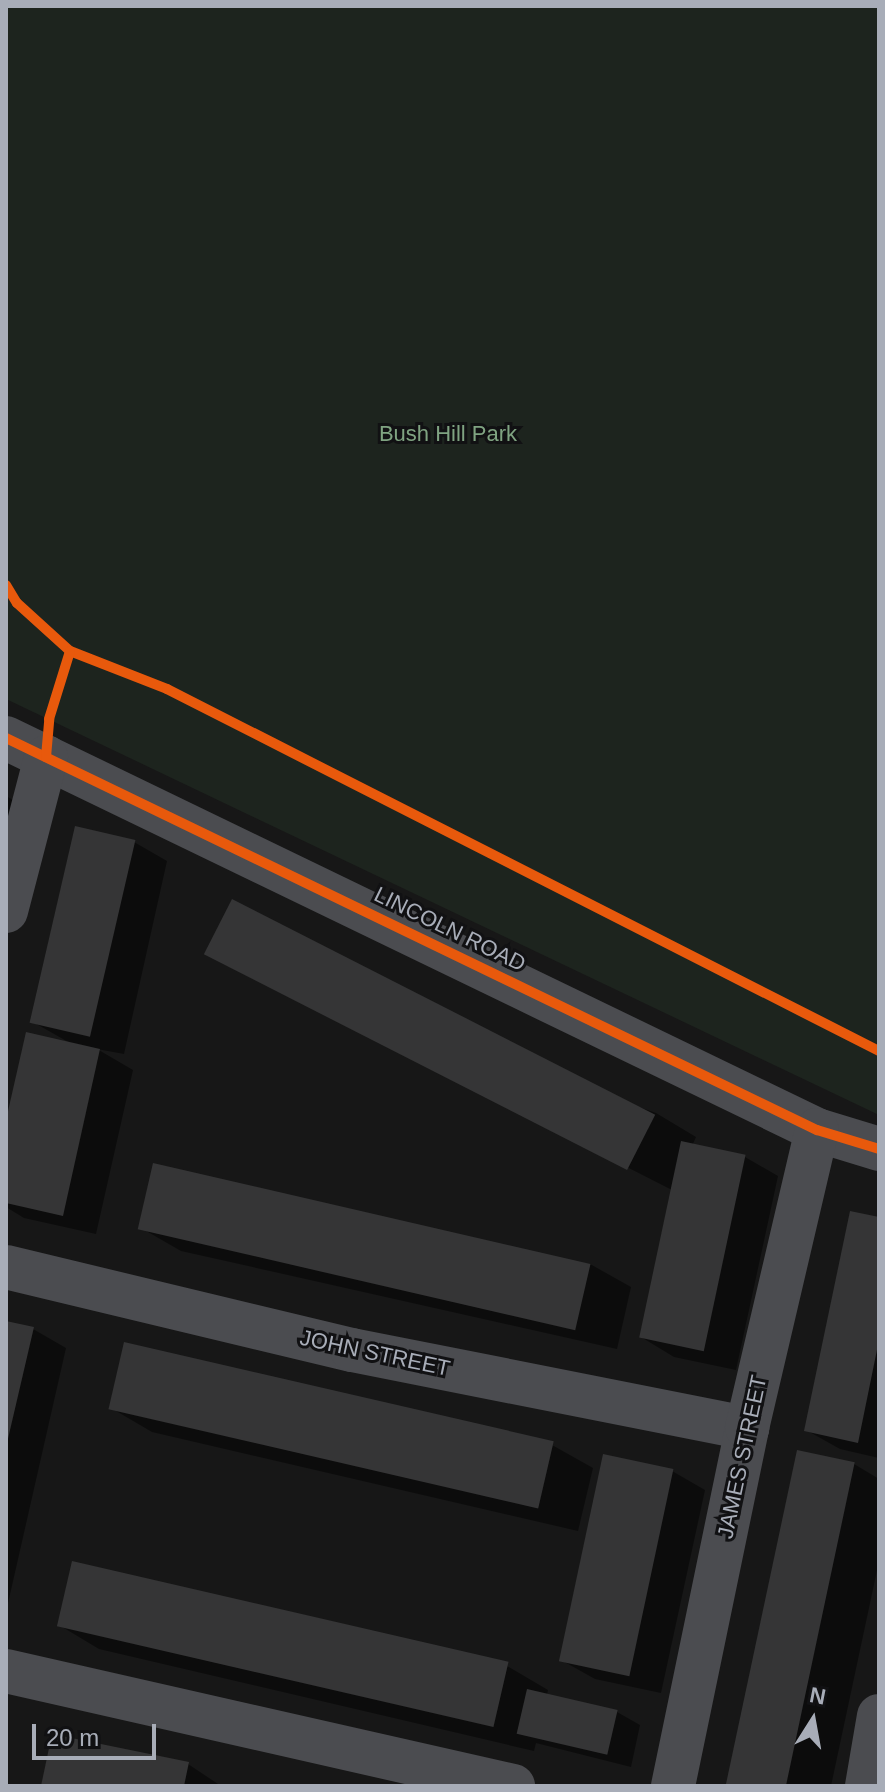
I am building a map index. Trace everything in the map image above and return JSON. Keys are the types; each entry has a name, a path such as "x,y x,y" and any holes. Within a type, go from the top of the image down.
{"street":[{"name":"LINCOLN ROAD","path":"6,738 817,1130 879,1149"},
{"path":"6,911 46,757"},
{"name":"JAMES STREET","path":"673,1786 747,1428 817,1130"},
{"name":"JOHN STREET","path":"6,1267 352,1350 747,1428"},
{"path":"6,1671 513,1786"},
{"path":"867,1786 879,1716"}],"green space":[{"name":"Bush Hill Park","path":"6,6 879,6 879,1115 6,699"}],"building":[{"path":"75,826 135,840 90,1037 30,1023"},
{"path":"232,899 655,1115 627,1170 204,954"},
{"path":"26,1032 100,1049 63,1216 6,1203 6,1120"},
{"path":"681,1141 746,1155 704,1351 639,1338"},
{"path":"153,1163 590,1264 575,1330 138,1229"},
{"path":"850,1211 879,1217 879,1340 858,1443 804,1431"},
{"path":"6,1321 34,1327 7,1443 6,1443"},
{"path":"124,1342 554,1441 538,1508 108,1409"},
{"path":"797,1450 855,1462 786,1786 726,1786"},
{"path":"603,1454 673,1469 629,1676 559,1661"},
{"path":"72,1561 509,1662 493,1727 57,1626"},
{"path":"527,1689 618,1710 607,1755 517,1734"},
{"path":"52,1734 189,1762 184,1786 41,1786"}],"cycle path":[{"path":"6,585 17,603 70,651 167,689 879,1051"},
{"path":"46,757 49,719 70,651"},
{"path":"6,738 817,1130 879,1149"}]}
